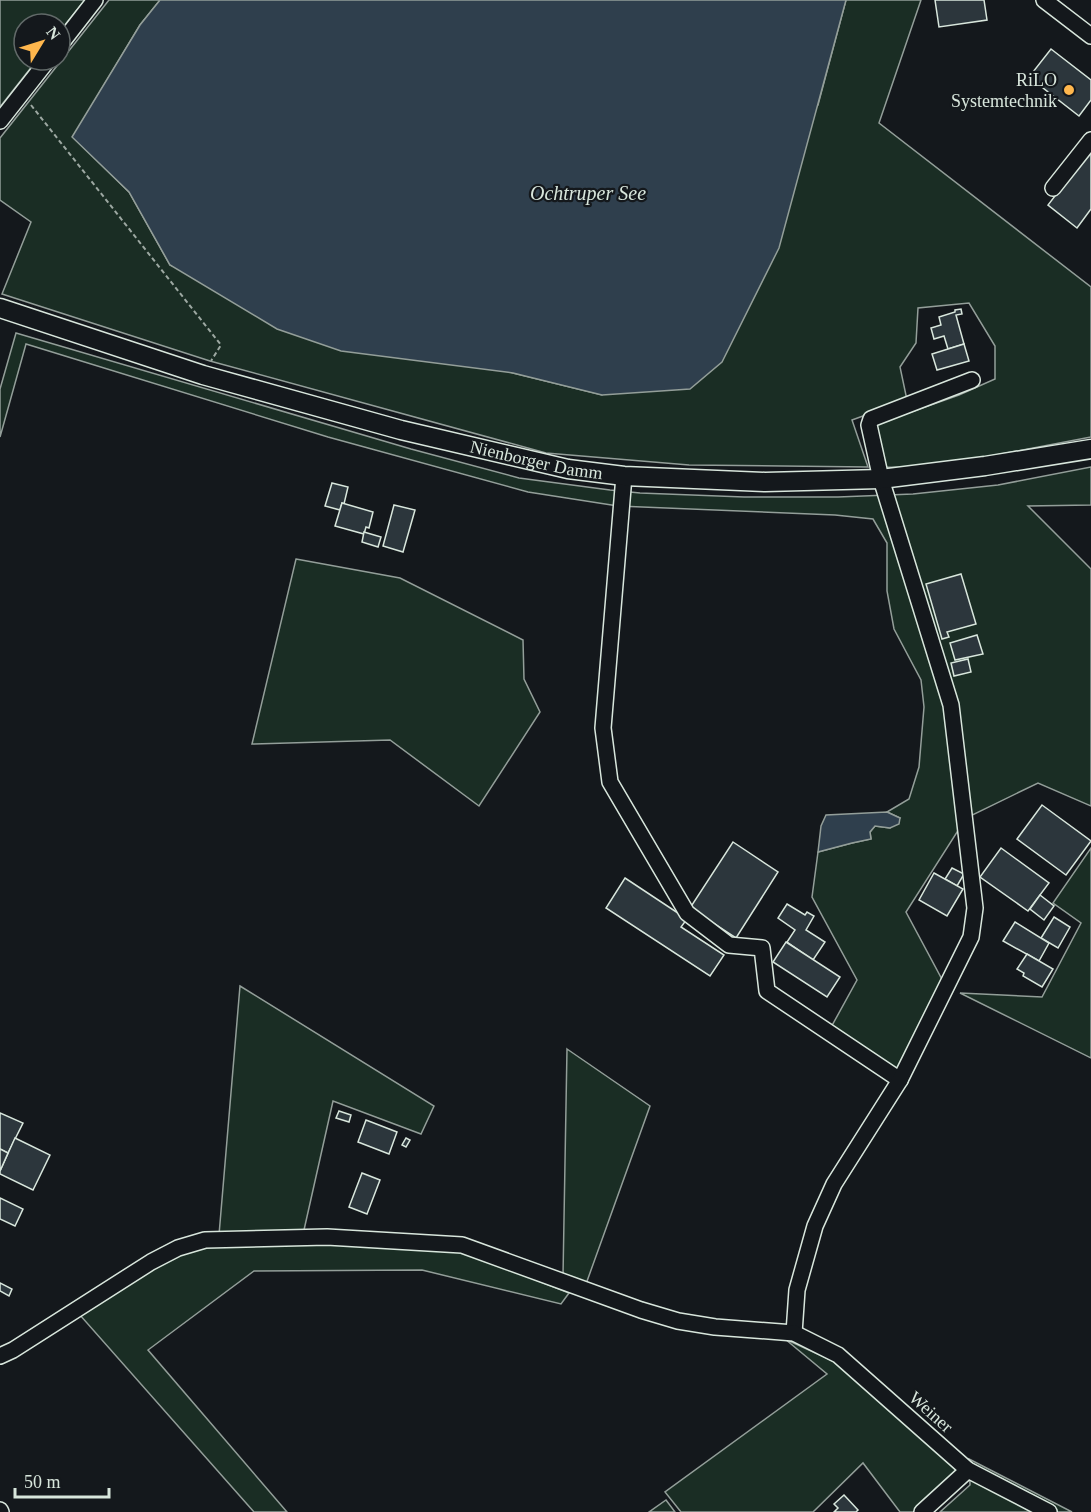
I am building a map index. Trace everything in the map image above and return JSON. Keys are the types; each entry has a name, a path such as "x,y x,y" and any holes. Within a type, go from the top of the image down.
{"main road":[{"name":"Nienborger Damm","path":"0,308 203,375 404,430 568,469 624,476 765,482 881,479 985,466 1091,449"}],"street":[{"path":"72,30 95,0"},
{"path":"1044,0 1091,36"},
{"path":"0,121 39,72"},
{"path":"1053,188 1091,140"},
{"path":"0,1356 152,1262 178,1248 205,1240 327,1237 462,1245 641,1310 678,1321 716,1327 794,1333 796,1290 814,1226 834,1184 900,1080 971,937 975,908 951,705 881,479 869,425 871,419 972,380"},
{"path":"624,476 603,728 610,782 687,912 729,945 762,948 767,990 900,1080"},
{"name":"Weiner","path":"794,1333 838,1355 968,1470 1049,1512"},
{"path":"922,1512 968,1470"}],"path":[{"path":"22,93 221,345 203,375"}],"green space":[{"path":"0,0 85,0 72,16 72,12 12,12 12,72 28,72 0,107"},
{"path":"109,0 160,0 140,25 73,137 129,192 170,265 513,373 602,395 818,105 846,0 921,0 879,123 1091,287 1091,437 927,468 884,467 874,425 959,395 995,379 995,346 969,303 918,308 916,343 900,367 907,400 852,420 868,467 689,465 546,453 210,361 2,294 31,222 0,200 0,138 52,72 72,72 72,47"},
{"path":"16,333 411,449 519,478 610,490 744,497 913,494 998,485 1091,467 1091,505 1028,506 1091,569 1091,806 1038,783 966,818 906,912 945,985 896,1073 829,1031 857,980 812,897 818,852 871,839 870,832 875,826 890,828 900,818 887,812 909,799 919,767 924,707 921,680 894,629 887,591 887,543 873,519 835,515 618,506 528,492 328,437 26,344 0,437 0,389"},
{"path":"296,559 400,578 523,640 524,679 540,712 479,806 390,740 252,744"},
{"path":"1091,848 1091,1058 960,993 1042,997 1081,923 1053,903"},
{"path":"240,986 434,1106 421,1134 333,1101 304,1230 219,1235"},
{"path":"567,1049 650,1106 586,1284 563,1276"},
{"path":"324,1241 460,1250 569,1293 561,1304 422,1270 254,1271 148,1350 287,1512 254,1512 79,1314 156,1265 203,1243"},
{"path":"785,1339 835,1362 960,1470 915,1512 900,1512 863,1463 813,1512 681,1512 665,1492 827,1374"},
{"path":"969,1459 1072,1512 940,1512 970,1485"},
{"path":"666,1500 675,1512 649,1512"}],"water":[{"name":"Ochtruper See","path":"160,0 846,0 779,248 722,362 690,389 602,395 513,373 341,351 277,329 170,265 129,192 72,137 140,25"},
{"path":"887,812 900,818 899,824 890,828 875,826 870,832 871,839 818,852 821,826 826,815"}],"building":[{"path":"935,0 984,0 987,20 939,27"},
{"name":"RiLO Systemtechnik","path":"1051,49 1091,80 1091,100 1079,116 1029,77"},
{"name":"RiLO Systemtechnik","path":"1091,149 1091,209 1077,228 1048,205"},
{"path":"961,309 962,314 956,315 964,344 948,349 944,336 934,339 931,328 941,325 939,317"},
{"path":"964,344 969,361 937,370 932,354"},
{"path":"332,483 348,487 344,504 342,503 340,510 325,506"},
{"path":"342,503 373,512 369,528 366,527 364,534 335,526"},
{"path":"394,505 415,510 403,552 383,546"},
{"path":"364,532 381,537 378,547 362,542"},
{"path":"961,574 976,624 947,632 949,637 942,639 926,584"},
{"path":"977,635 983,654 955,660 950,643"},
{"path":"968,659 971,672 954,676 951,663"},
{"path":"1042,805 1091,841 1066,875 1017,839"},
{"path":"733,842 778,872 736,938 690,908"},
{"path":"1001,848 1049,883 1028,911 980,877"},
{"path":"952,868 964,874 957,886 945,879"},
{"path":"934,873 963,889 947,916 919,900"},
{"path":"625,878 687,919 681,927 724,955 710,976 606,908"},
{"path":"1040,895 1054,906 1044,920 1030,909"},
{"path":"787,904 805,915 807,912 814,916 806,930 825,942 813,960 787,942 795,930 778,918"},
{"path":"1054,917 1070,927 1058,948 1041,938"},
{"path":"1015,922 1049,943 1039,961 1003,941"},
{"path":"786,942 840,977 827,997 773,962"},
{"path":"1027,954 1053,969 1042,987 1023,976 1024,973 1017,969"},
{"path":"339,1111 351,1115 349,1122 336,1118"},
{"path":"0,1113 23,1123 8,1153 0,1149"},
{"path":"366,1120 397,1132 389,1154 358,1142"},
{"path":"15,1138 50,1155 33,1190 0,1174"},
{"path":"406,1138 410,1140 406,1147 402,1145"},
{"path":"0,1149 8,1153 0,1171"},
{"path":"362,1173 380,1180 367,1214 349,1207"},
{"path":"0,1198 23,1209 15,1226 0,1219"},
{"path":"0,1283 12,1289 9,1296 0,1291"},
{"path":"844,1495 858,1510 856,1512 834,1512 838,1508 834,1504"}],"place":[{"name":"RiLO Systemtechnik","path":"1069,90"}]}
